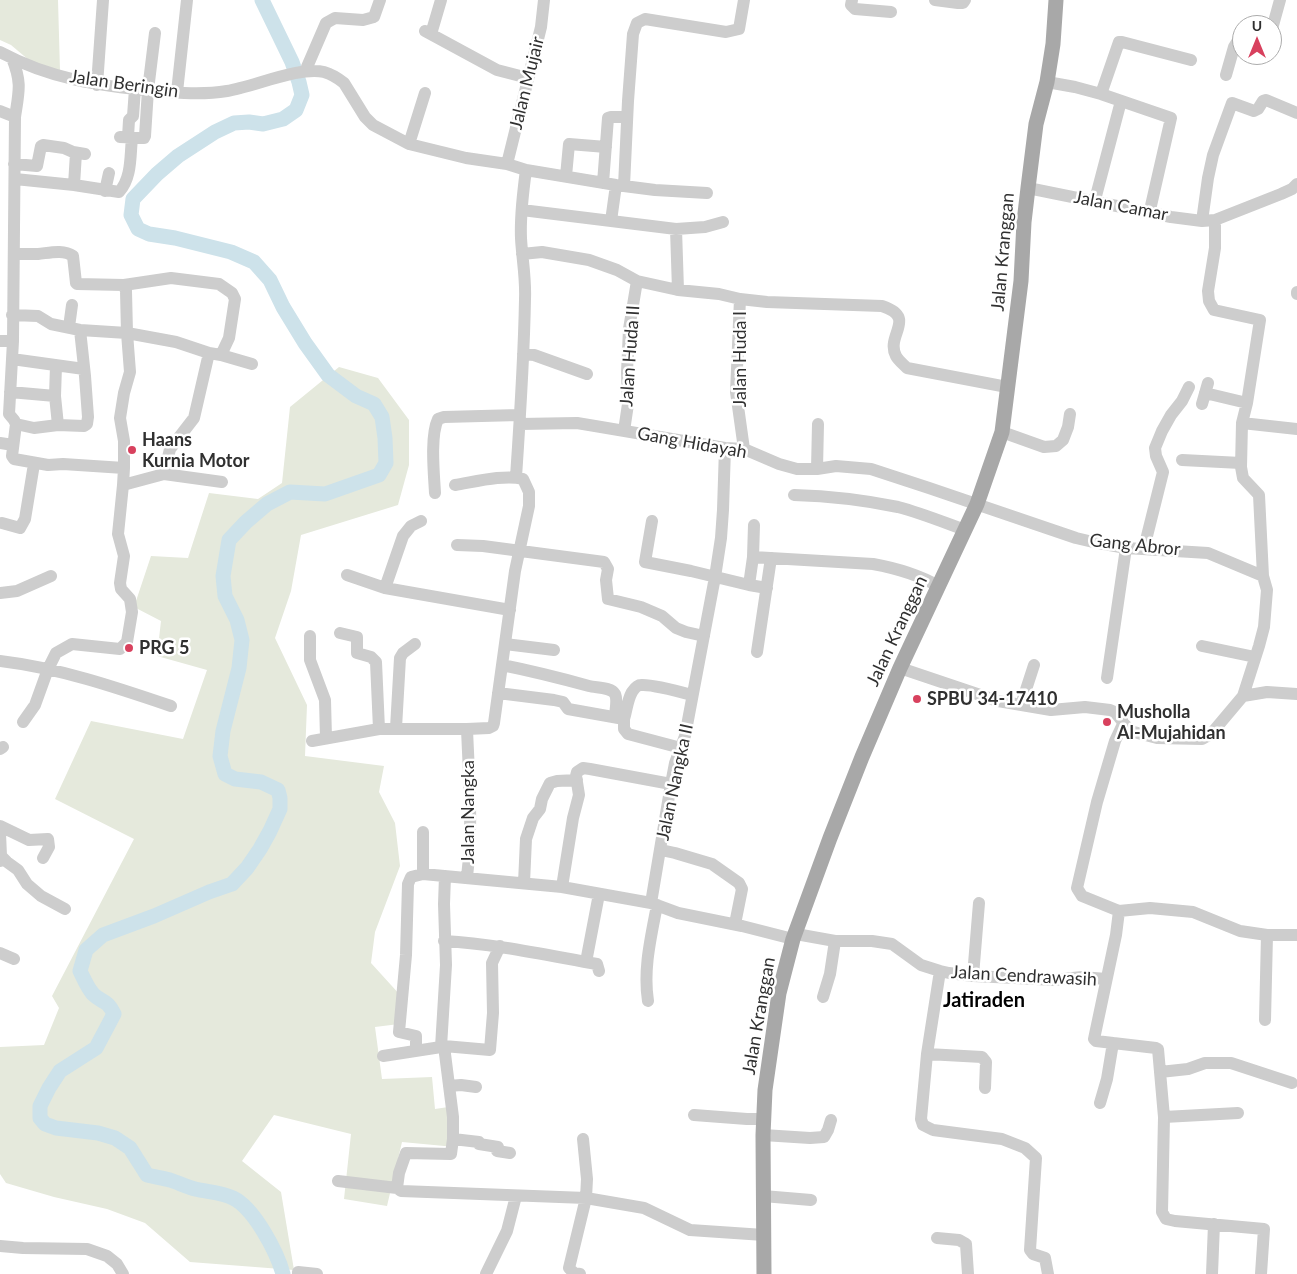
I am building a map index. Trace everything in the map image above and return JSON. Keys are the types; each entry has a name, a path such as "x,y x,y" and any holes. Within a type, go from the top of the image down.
{"main road":[{"name":"Jalan Kranggan","path":"764,1274 763,1119 765,1090 779,993 795,937 833,829 900,668 977,504 1002,432 1020,287 1028,188 1036,124 1047,82 1053,44 1056,0"}],"street":[{"path":"97,85 103,0"},
{"path":"177,92 187,0"},
{"path":"305,72 326,23 335,18 363,20 374,17 380,0"},
{"path":"440,0 428,33 497,70 528,78"},
{"name":"Jalan Mujair","path":"507,164 541,27 544,0"},
{"path":"611,221 614,185 626,117 633,34 637,23 646,19 726,32 740,28 744,0"},
{"path":"852,0 851,6 854,9 891,12"},
{"path":"935,0 958,4 963,3 965,0"},
{"path":"1276,15 1280,0"},
{"path":"15,179 119,192 125,184 128,174 126,137 130,120 142,89 155,33"},
{"path":"1101,94 1119,42 1191,60"},
{"path":"1226,75 1232,54"},
{"name":"Jalan Beringin","path":"6,55 37,69 97,85 177,92 209,93 248,87 290,74 324,72 340,80 365,118 373,125 409,144 466,158 614,185 707,193"},
{"name":"Jalan Beringin","path":"6,55 19,78 14,117 15,179 12,315 6,341 12,359 9,414 16,424"},
{"path":"1047,82 1076,86 1171,118 1150,210"},
{"path":"409,144 425,93"},
{"path":"1202,221 1213,155 1232,103 1254,112 1263,100 1266,100 1297,113"},
{"path":"1096,196 1121,101"},
{"path":"0,111 14,117"},
{"path":"614,185 606,147 608,118 626,117"},
{"path":"566,176 569,144 606,147"},
{"path":"14,164 37,166 40,149 44,145 81,153 74,185"},
{"path":"516,477 525,298 521,238 526,170"},
{"path":"105,191 109,173"},
{"name":"Jalan Camar","path":"1028,188 1171,217 1202,221 1216,220 1281,194 1292,189 1297,184"},
{"path":"522,210 676,229 705,227 722,222"},
{"path":"1216,220 1215,248 1208,292 1209,301 1214,310 1260,320 1242,423 1240,467"},
{"path":"676,229 678,290"},
{"path":"14,254 59,252 73,256 77,284 124,285 172,278 219,284 232,293 235,299 229,338 215,354 194,418 170,450 164,474"},
{"path":"522,254 542,252 589,260 617,270 637,281 678,290 718,294 740,299 784,303 882,306 891,309 898,315 900,321 894,344 895,355 907,368 1007,387"},
{"name":"Jalan Huda II","path":"624,431 628,404 629,329 637,281"},
{"path":"23,722 36,705 48,669 56,653 72,644 120,649 127,642 132,612 130,599 121,589 120,583 124,556 118,534 124,485 124,441 120,418 130,372 126,291 124,285"},
{"name":"Jalan Huda I","path":"740,299 736,392 744,449"},
{"path":"72,305 74,329 85,373 87,424 84,426 58,425 34,428 16,424 12,456 14,459 48,466 63,464 124,468"},
{"path":"12,315 38,316 51,324 74,329 127,333 176,342 252,364"},
{"path":"523,354 534,355 587,374"},
{"path":"12,359 85,373"},
{"path":"56,366 55,396 58,425"},
{"path":"1144,548 1163,472 1156,456 1155,448 1162,431 1189,387"},
{"path":"10,392 55,396"},
{"path":"1205,394 1247,403"},
{"path":"1002,432 1044,447 1056,446 1063,440 1070,414"},
{"name":"Gang Hidayah","path":"435,493 433,461 435,426 438,419 444,416 576,423 725,448 744,449 779,464 798,468 817,469 836,466 871,469 977,504"},
{"path":"1242,423 1297,429"},
{"path":"817,469 818,424"},
{"path":"0,443 13,445"},
{"name":"Jalan Nangka II","path":"648,1001 646,966 671,784 675,763 685,736 721,538 725,448"},
{"path":"900,668 998,701 1051,710 1085,707 1102,708 1115,712 1130,732 1157,738 1202,739 1211,734 1243,696 1264,627 1267,590 1264,576 1259,495 1243,478 1240,463 1182,460"},
{"path":"2,523 20,528 25,519 34,464"},
{"path":"124,485 164,474 222,482"},
{"path":"312,741 378,729 467,729 489,728 493,726 518,551 528,506 528,492 523,479 516,477 455,485"},
{"path":"794,495 831,496 867,501 900,508 965,530"},
{"name":"Gang Abror","path":"977,504 1076,538 1126,548 1208,553 1264,576"},
{"path":"385,588 403,536 411,526 422,521"},
{"path":"652,521 645,562 767,588"},
{"path":"749,585 754,525"},
{"path":"458,545 483,546 604,562 608,569 606,580 608,599 653,611 676,628 704,636"},
{"path":"1108,678 1126,548"},
{"path":"752,557 873,564 890,567 927,580 938,586"},
{"path":"757,652 770,558"},
{"path":"347,575 385,588 510,610"},
{"path":"0,593 17,591 51,576"},
{"path":"340,633 357,637 357,653 371,657 376,662 378,729"},
{"path":"310,636 310,660 326,700 326,738"},
{"path":"396,728 400,658 403,652 415,644"},
{"path":"505,644 554,650"},
{"path":"1202,646 1255,657"},
{"path":"0,661 48,669 102,682 171,706"},
{"path":"502,665 548,674 592,687 611,690 616,696 619,718 628,734 681,748"},
{"path":"1021,705 1034,665"},
{"path":"619,718 626,712 628,701 633,691 641,685 692,695"},
{"path":"1243,696 1267,692 1297,694"},
{"path":"498,693 563,702 568,709 619,718"},
{"path":"1123,724 1115,741 1096,802 1077,888 1082,896 1119,911 1150,908 1193,912 1240,931 1267,935 1297,935"},
{"name":"Jalan Nangka","path":"467,729 470,851 467,877 562,887 654,904 678,912 795,937"},
{"path":"562,887 573,818 579,795 577,772 583,768 671,784"},
{"path":"524,883 526,840 533,818 540,808 546,789 550,784 557,781 577,780"},
{"path":"0,826 29,840 48,839 49,847 43,858"},
{"path":"0,832 1,859 18,870 27,884 41,896 65,909"},
{"path":"423,832 424,874"},
{"path":"661,850 712,864 739,883 742,889 736,924"},
{"path":"416,1050 416,1036 399,1032 406,955 408,884 411,877 424,874 467,877"},
{"path":"397,1188 399,1174 406,1153 451,1154 454,1117 442,1046 446,965 444,941 445,876"},
{"path":"586,962 599,894"},
{"path":"973,976 979,903"},
{"path":"1106,979 1116,935 1119,911"},
{"path":"1265,1020 1267,935"},
{"name":"Jalan Cendrawasih","path":"795,937 835,941 872,941 892,944 922,965 940,971 973,976 1045,980 1087,977 1106,979 1094,1039 1096,1041 1158,1049 1164,1117 1162,1212 1166,1219 1214,1224"},
{"path":"444,941 500,946 597,964 599,971"},
{"path":"823,997 830,974 835,941"},
{"path":"383,1056 442,1046 490,1050 493,1013 492,963 500,946"},
{"path":"940,971 927,1054 921,1119 923,1125 933,1130 1002,1139 1025,1148 1036,1158 1030,1250 1033,1254 1045,1258 1048,1274"},
{"path":"1100,1103 1107,1079 1113,1042"},
{"path":"927,1054 982,1057 986,1062 985,1088"},
{"path":"1160,1072 1188,1069 1206,1063 1231,1063 1292,1083"},
{"path":"449,1086 476,1087"},
{"path":"1164,1117 1238,1113"},
{"path":"694,1116 763,1119"},
{"path":"763,1135 824,1137 832,1120"},
{"path":"453,1139 479,1142 479,1144 498,1147 497,1151 510,1152"},
{"path":"580,1274 574,1273 569,1268 586,1198 587,1179 583,1139"},
{"path":"338,1181 397,1188 401,1191 586,1198 644,1208 690,1230 764,1235"},
{"path":"486,1274 507,1231 516,1196"},
{"path":"763,1196 811,1200"},
{"path":"1212,1274 1214,1224 1264,1229 1261,1274"},
{"path":"937,1238 958,1240 966,1244 968,1274"},
{"path":"0,1246 87,1249 107,1256 117,1264 123,1274"},
{"path":"298,1274 298,1272 317,1274"}],"shaded area":[{"path":"0,0 58,0 60,71 30,61 11,45 0,40"},
{"path":"339,367 378,378 409,420 409,465 398,505 301,535 291,591 275,638 307,705 305,756 384,766 379,792 395,823 400,866 375,932 371,963 401,996 399,1024 375,1027 382,1079 432,1077 435,1109 455,1106 455,1147 402,1142 387,1206 344,1199 351,1134 274,1115 242,1161 281,1192 294,1270 190,1262 145,1223 107,1209 54,1197 6,1183 0,1174 0,1047 44,1045 59,1008 52,996 134,839 55,799 91,721 183,739 207,670 157,656 161,621 134,607 151,556 188,558 209,493 258,499 282,483 290,407"}],"waterway":[{"path":"262,0 292,62 299,82 302,95 296,110 283,119 263,124 249,122 234,123 215,132 178,156 157,174 133,199 131,215 138,229 149,234 175,238 231,252 254,262 270,280 283,307 305,343 328,375 356,396 374,404 382,417 386,463 379,475 325,494 290,492 267,504 229,540 223,576 225,596 237,620 242,640 239,668 223,731 220,756 225,774 235,779 261,782 278,790 280,809 260,849 247,868 232,884 103,935 86,950 80,971 91,991 96,997 107,1003 114,1014 96,1048 60,1071 40,1106 40,1118 45,1124 56,1128 98,1133 115,1138 130,1148 147,1175 170,1180 195,1189 219,1193 241,1203 264,1232 276,1254 283,1274"}],"place":[{"name":"Haans Kurnia Motor","path":"132,450"},
{"name":"PRG 5","path":"129,648"},
{"name":"SPBU 34-17410","path":"917,699"},
{"name":"Musholla Al-Mujahidan","path":"1107,722"}],"district":[{"name":"Jatiraden","path":"984,1001"}]}
